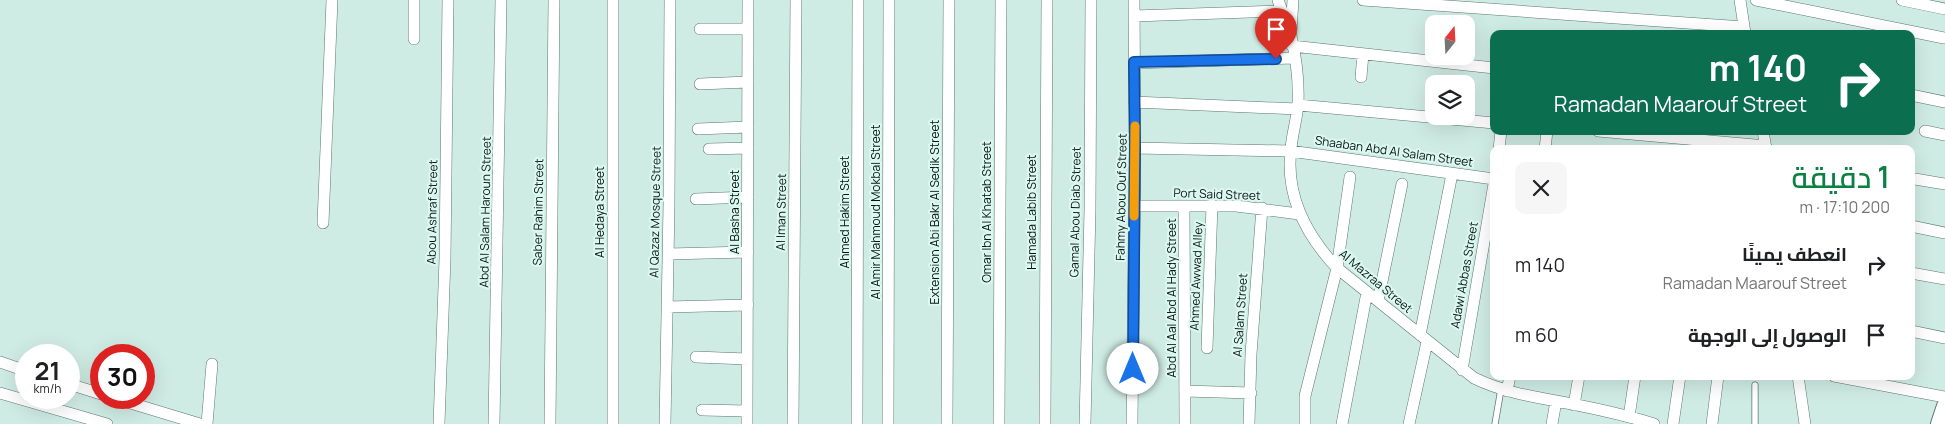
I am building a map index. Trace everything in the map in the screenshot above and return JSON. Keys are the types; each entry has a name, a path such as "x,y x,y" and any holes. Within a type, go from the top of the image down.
{"street":[{"path":"323,223 332,0"},
{"path":"414,0 414,39"},
{"name":"Abou Ashraf Street","path":"439,424 445,259 448,0"},
{"name":"Abd Al Salam Haroun Street","path":"494,424 501,0"},
{"name":"Saber Rahim Street","path":"550,424 554,0"},
{"name":"Al Hedaya Street","path":"612,0 613,424"},
{"name":"Al Qazaz Mosque Street","path":"665,424 670,0"},
{"name":"Al Basha Street","path":"747,424 748,0"},
{"name":"Al Iman Street","path":"793,424 796,0"},
{"name":"Ahmed Hakim Street","path":"857,424 858,0"},
{"name":"Al Amir Mahmoud Mokbal Street","path":"888,424 889,0"},
{"name":"Extension Abi Bakr Al Sedik Street","path":"947,424 949,0"},
{"name":"Omar Ibn Al Khatab Street","path":"999,424 1001,0"},
{"name":"Hamada Labib Street","path":"1046,0 1046,424"},
{"name":"Gamal Abou Diab Street","path":"1085,424 1090,210 1091,0"},
{"name":"Fahmy Abou Ouf Street","path":"1132,424 1135,148 1134,0"},
{"name":"Al Mazraa Street","path":"1278,0 1292,41 1294,58 1297,107 1290,150 1290,177 1299,214 1321,251 1337,268 1462,370 1481,381 1529,397 1556,401 1654,424"},
{"path":"1293,0 1292,41 1363,54 1490,68"},
{"path":"1363,0 1745,30 1740,0"},
{"path":"1756,0 1904,30"},
{"path":"1902,0 1945,9"},
{"path":"1134,16 1282,11"},
{"path":"700,30 748,29"},
{"path":"1915,32 1944,38"},
{"path":"1361,77 1363,54"},
{"path":"1134,62 1294,58"},
{"path":"700,84 748,82"},
{"path":"1915,96 1945,102"},
{"path":"1134,102 1297,107 1490,123"},
{"path":"698,129 748,127"},
{"path":"1925,131 1945,135"},
{"path":"1640,135 1745,145"},
{"path":"709,148 748,148"},
{"name":"Shaaban Abd Al Salam Street","path":"1135,148 1290,150 1490,179"},
{"path":"1409,424 1452,174"},
{"path":"1305,424 1305,396 1337,268 1350,177"},
{"path":"1915,179 1945,184"},
{"path":"1378,301 1402,184"},
{"path":"696,199 748,197"},
{"name":"Port Said Street","path":"1134,206 1212,205 1262,208 1299,214"},
{"name":"Ahmed Awwad Alley","path":"1207,348 1212,205"},
{"name":"Abd Al Aal Abd Al Hady Street","path":"1184,206 1185,424"},
{"name":"Adawi Abbas Street","path":"1462,370 1490,207"},
{"name":"Al Salam Street","path":"1249,424 1251,393 1250,354 1262,208"},
{"path":"1915,227 1945,233"},
{"path":"668,254 748,252"},
{"path":"1915,274 1945,279"},
{"path":"1342,424 1367,292"},
{"path":"667,307 748,305"},
{"path":"1915,332 1945,338"},
{"path":"696,357 748,359"},
{"path":"0,362 15,367"},
{"path":"207,424 212,364"},
{"path":"1504,390 1508,380"},
{"path":"1574,405 1578,380"},
{"path":"1623,418 1634,380"},
{"path":"1673,424 1679,380"},
{"path":"1712,424 1718,380"},
{"path":"1799,380 1807,423"},
{"path":"1855,380 1945,397"},
{"path":"1185,391 1251,393"},
{"path":"0,393 106,424"},
{"path":"1552,424 1556,401"},
{"path":"1940,424 1945,406"},
{"path":"150,409 200,424"},
{"path":"702,410 747,411"}],"lane":[{"path":"1755,385 1755,424"},
{"path":"1494,424 1504,390"}],"slow traffic":[{"path":"1134,216 1135,126"}],"route":[{"path":"1133,369 1134,62 1276,59"}]}
